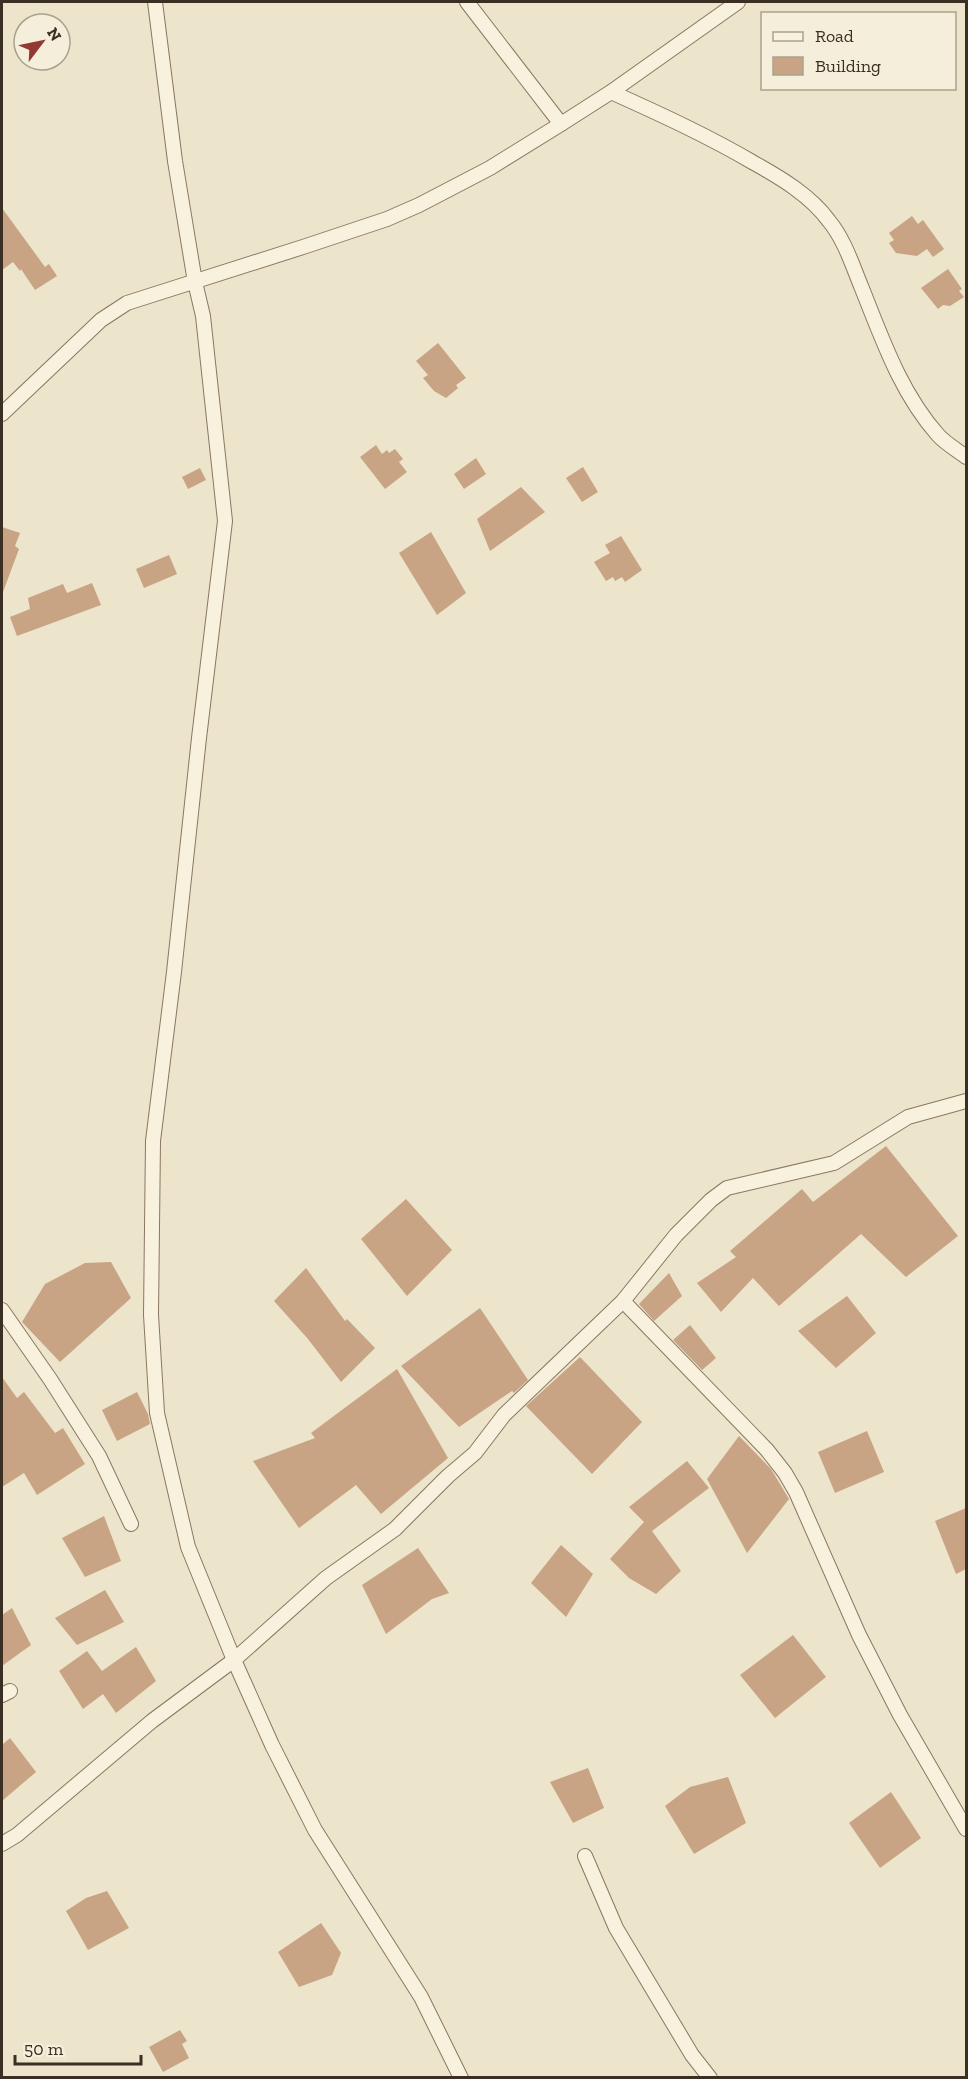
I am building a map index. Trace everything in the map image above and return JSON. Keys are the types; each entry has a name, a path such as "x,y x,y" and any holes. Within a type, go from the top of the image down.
{"street":[{"path":"155,2 175,161 195,282 203,316 225,521 153,1141 151,1315 157,1413 188,1547 272,1745 315,1830 421,1998 461,2078"},
{"path":"467,2 561,124"},
{"path":"2,414 100,320 127,303 387,219 419,205 490,168 612,92 738,2"},
{"path":"612,92 677,121 774,175 808,199 830,221 849,257 899,378 915,405 939,436 966,457"},
{"path":"2,1844 17,1835 152,1721 234,1660 326,1578 395,1529 448,1476 475,1453 504,1415 623,1301 676,1235 711,1200 727,1188 834,1163 908,1117 966,1101"},
{"path":"623,1301 767,1450 785,1473 796,1492 859,1635 900,1715 966,1829"},
{"path":"2,1310 99,1456 131,1524"},
{"path":"585,1856 616,1928 692,2055 710,2078"}],"building":[{"path":"2,208 45,267 49,264 57,276 35,290 21,269 20,271 13,262 2,270"},
{"path":"912,216 918,224 923,220 944,249 933,257 927,249 917,256 896,253 889,243 894,240 889,233"},
{"path":"948,269 962,289 959,291 964,297 950,306 943,305 938,309 921,288"},
{"path":"438,343 466,378 456,385 458,388 446,398 434,391 423,378 428,375 416,361"},
{"path":"376,445 382,454 387,450 389,453 395,449 403,459 399,462 407,472 385,489 360,457"},
{"path":"476,458 486,474 464,489 454,474"},
{"path":"583,467 598,492 582,502 566,478"},
{"path":"200,468 206,480 188,489 182,477"},
{"path":"521,487 545,512 490,551 477,519"},
{"path":"2,527 20,533 15,546 19,549 3,592 2,592"},
{"path":"431,532 466,593 437,615 399,553"},
{"path":"621,536 642,570 625,582 622,577 615,581 613,577 606,581 594,562 610,553 605,545"},
{"path":"169,555 177,574 144,588 136,569"},
{"path":"92,583 101,605 17,636 10,617 30,609 28,598 63,584 67,593"},
{"path":"886,1146 958,1236 906,1277 861,1234 779,1306 753,1278 721,1312 697,1283 736,1257 730,1251 802,1189 813,1202"},
{"path":"406,1199 452,1250 407,1296 361,1239"},
{"path":"111,1262 131,1298 60,1362 22,1322 45,1284 85,1263"},
{"path":"306,1268 345,1321 347,1319 375,1348 341,1382 308,1339 274,1301"},
{"path":"669,1273 682,1296 654,1321 639,1304"},
{"path":"847,1296 876,1333 836,1368 798,1331"},
{"path":"480,1308 528,1380 514,1393 512,1391 459,1427 401,1366"},
{"path":"690,1325 716,1358 702,1370 673,1340"},
{"path":"580,1357 642,1422 592,1474 526,1406"},
{"path":"397,1369 448,1458 381,1514 356,1485 299,1528 253,1461 315,1438 311,1433"},
{"path":"2,1377 17,1398 24,1392 55,1433 63,1428 85,1464 37,1495 24,1473 2,1487"},
{"path":"137,1392 148,1414 150,1424 117,1441 102,1410"},
{"path":"867,1431 884,1472 835,1493 818,1452"},
{"path":"739,1436 771,1469 789,1499 747,1553 707,1479"},
{"path":"687,1461 709,1488 652,1531 681,1571 656,1594 629,1578 610,1559 644,1522 629,1507"},
{"path":"966,1508 966,1569 956,1574 935,1521"},
{"path":"104,1516 121,1561 85,1577 62,1538"},
{"path":"561,1545 593,1574 566,1617 531,1583"},
{"path":"418,1548 449,1593 432,1599 386,1634 362,1585"},
{"path":"105,1590 124,1622 77,1645 55,1618"},
{"path":"12,1608 31,1645 2,1666 2,1615"},
{"path":"793,1635 826,1677 775,1718 740,1675"},
{"path":"136,1647 156,1681 116,1713 103,1694 83,1709 59,1671 87,1651 102,1671"},
{"path":"10,1738 36,1772 2,1801 2,1745"},
{"path":"588,1768 604,1808 573,1823 550,1782"},
{"path":"728,1777 746,1823 694,1854 665,1806 690,1787"},
{"path":"891,1792 921,1838 880,1868 849,1823"},
{"path":"107,1891 129,1928 88,1950 66,1911 86,1898"},
{"path":"321,1923 341,1953 332,1975 299,1987 278,1952"},
{"path":"180,2030 187,2041 182,2044 189,2058 163,2072 149,2047"}]}
